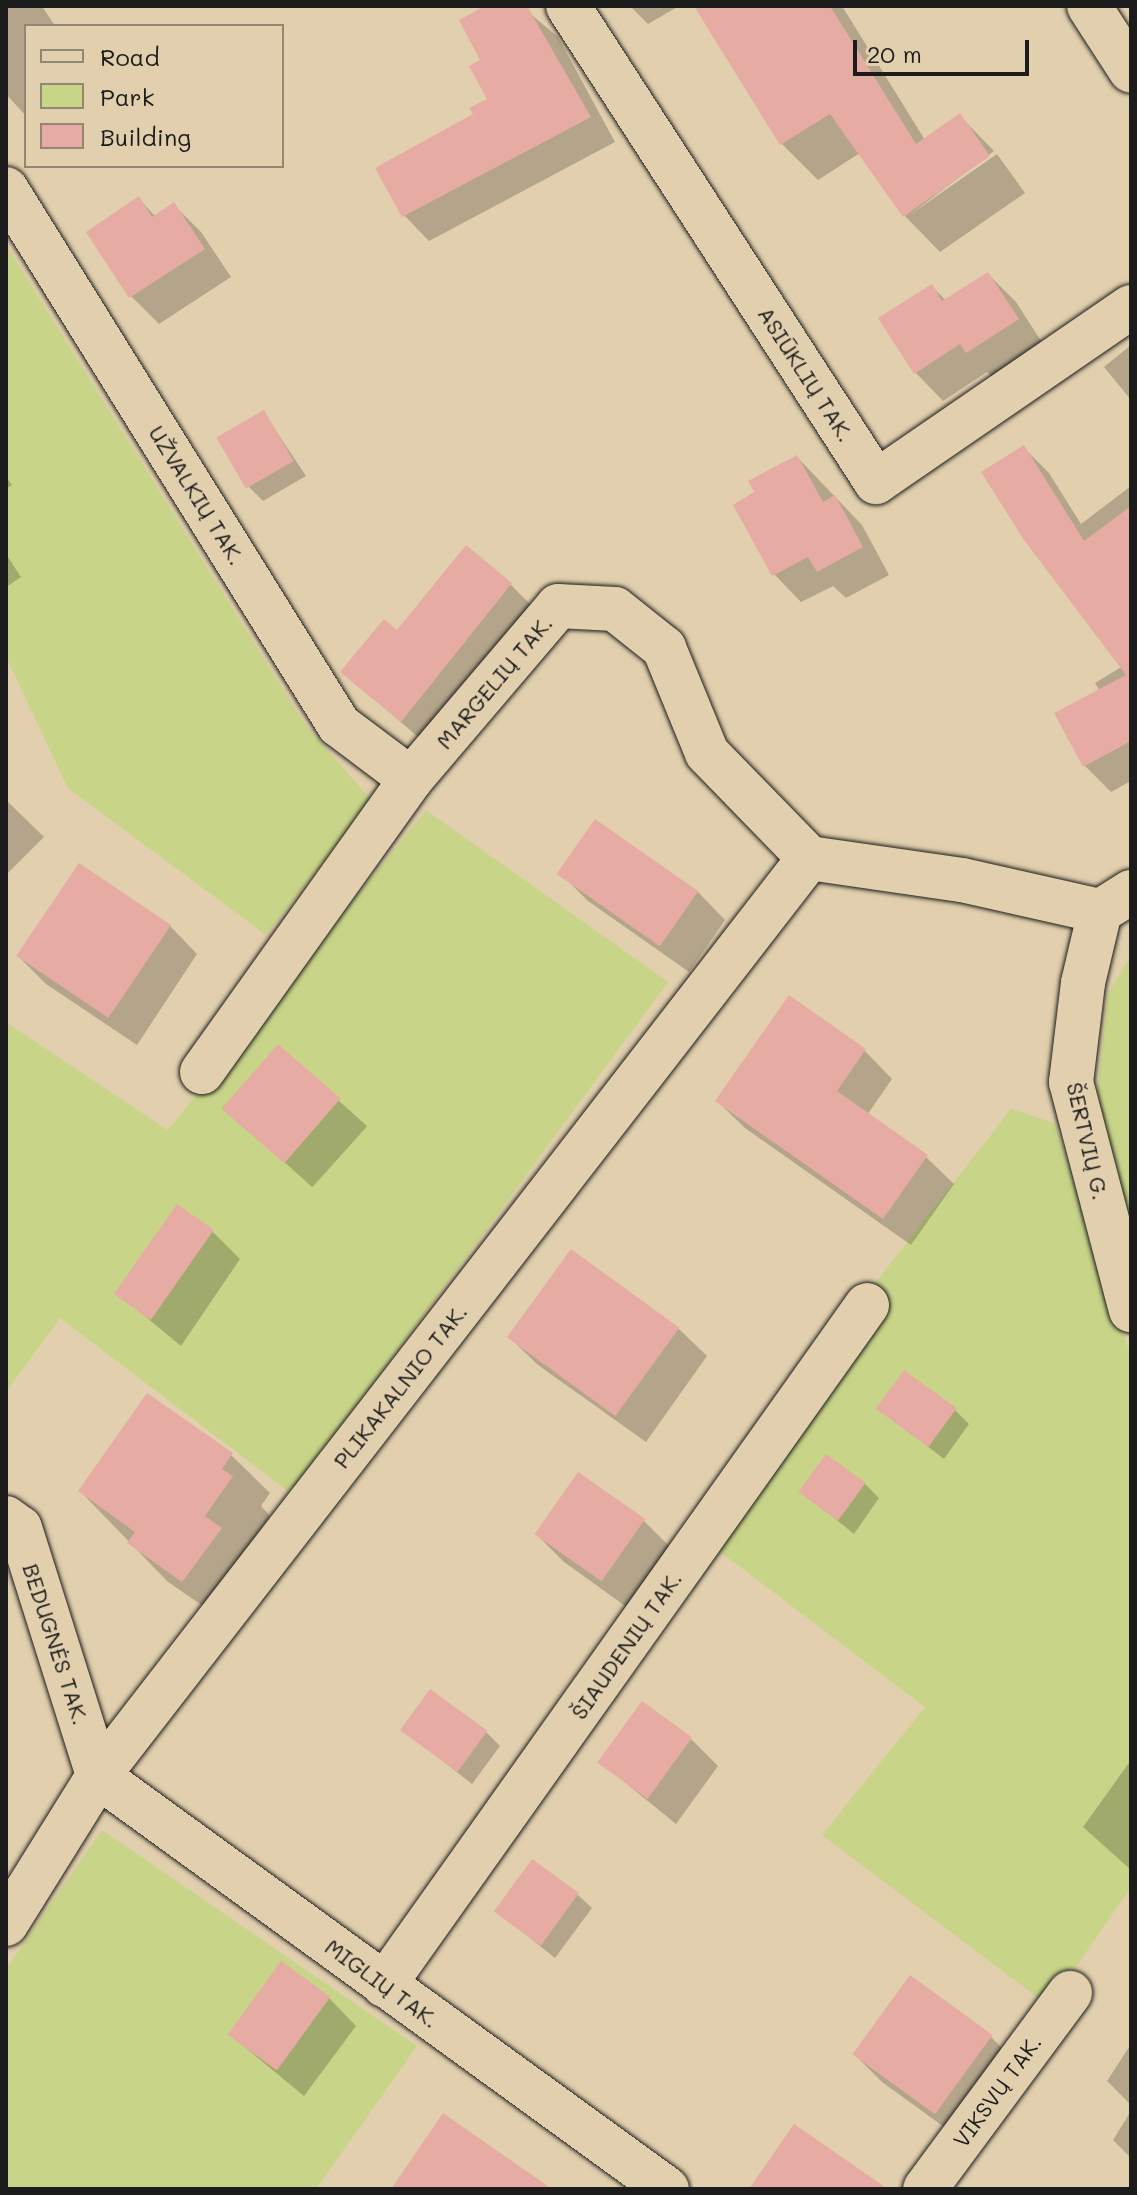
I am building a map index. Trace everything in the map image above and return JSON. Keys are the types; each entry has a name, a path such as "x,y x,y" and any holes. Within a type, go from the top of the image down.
{"street":[{"name":"ASIŪKLIŲ TAK.","path":"568,6 876,482 1131,307"},
{"path":"1089,6 1131,71"},
{"name":"UŽVALKIŲ TAK.","path":"6,189 339,725 411,779"},
{"name":"MARGELIŲ TAK.","path":"202,1072 411,779 558,606 615,609 664,648 707,753 809,858"},
{"path":"809,858 1116,902"},
{"name":"PLIKAKALNIO TAK.","path":"6,1924 98,1776 809,858"},
{"name":"ŠERTVIŲ G.","path":"1116,902 1083,983 1071,1082 1131,1310"},
{"name":"ŠIAUDENIŲ TAK.","path":"384,1985 867,1305"},
{"name":"BEDUGNĖS TAK.","path":"6,1518 20,1528 98,1776"},
{"name":"MIGLIŲ TAK.","path":"98,1776 667,2189"},
{"name":"VIKSVŲ TAK.","path":"925,2189 1070,1993"}],"green space":[{"path":"6,245 303,722 372,801 266,935 68,788 6,657"},
{"path":"426,810 668,982 292,1494 60,1318 6,1392 6,1022 168,1130"},
{"path":"1131,956 1131,1233 1107,1170 1097,1093 1108,994"},
{"path":"1011,1109 1055,1123 1131,1357 1131,1887 1049,2006 822,1835 925,1707 686,1526"},
{"path":"102,1830 417,2046 316,2189 6,2189 6,1969"}],"building":[{"path":"485,6 527,6 591,117 402,217 375,168 473,114 469,108 487,99 469,66 480,60 459,20"},
{"path":"694,6 830,6 916,144 960,113 990,156 903,217 830,114 780,145"},
{"path":"139,196 152,217 174,202 205,249 129,298 86,232"},
{"path":"988,272 1019,319 966,353 960,344 914,374 878,318 932,284 942,301"},
{"path":"264,410 294,461 246,489 216,438"},
{"path":"1024,445 1084,541 1131,506 1131,741 1083,767 1054,713 1126,675 1024,540 981,472"},
{"path":"797,455 823,502 835,495 863,547 817,572 808,557 772,576 733,505 754,492 748,481"},
{"path":"466,545 512,583 401,722 340,672 384,619 397,630"},
{"path":"595,819 698,891 660,946 557,874"},
{"path":"79,863 171,925 108,1018 16,956"},
{"path":"789,995 866,1049 837,1091 928,1155 883,1219 715,1101"},
{"path":"278,1044 341,1098 284,1163 222,1109"},
{"path":"177,1204 214,1230 151,1320 114,1294"},
{"path":"571,1249 679,1328 615,1416 507,1337"},
{"path":"904,1370 957,1408 928,1447 876,1409"},
{"path":"147,1393 233,1453 222,1469 233,1476 205,1516 222,1528 182,1582 127,1543 135,1532 78,1491"},
{"path":"826,1454 866,1483 838,1521 798,1492"},
{"path":"578,1472 645,1519 602,1581 534,1534"},
{"path":"430,1689 487,1731 457,1772 400,1730"},
{"path":"642,1701 692,1737 647,1799 597,1762"},
{"path":"532,1859 579,1893 541,1946 494,1912"},
{"path":"281,1961 330,1997 277,2070 228,2035"},
{"path":"910,1975 993,2035 935,2114 852,2054"},
{"path":"443,2113 552,2189 391,2189"},
{"path":"794,2124 888,2189 749,2189"}]}
